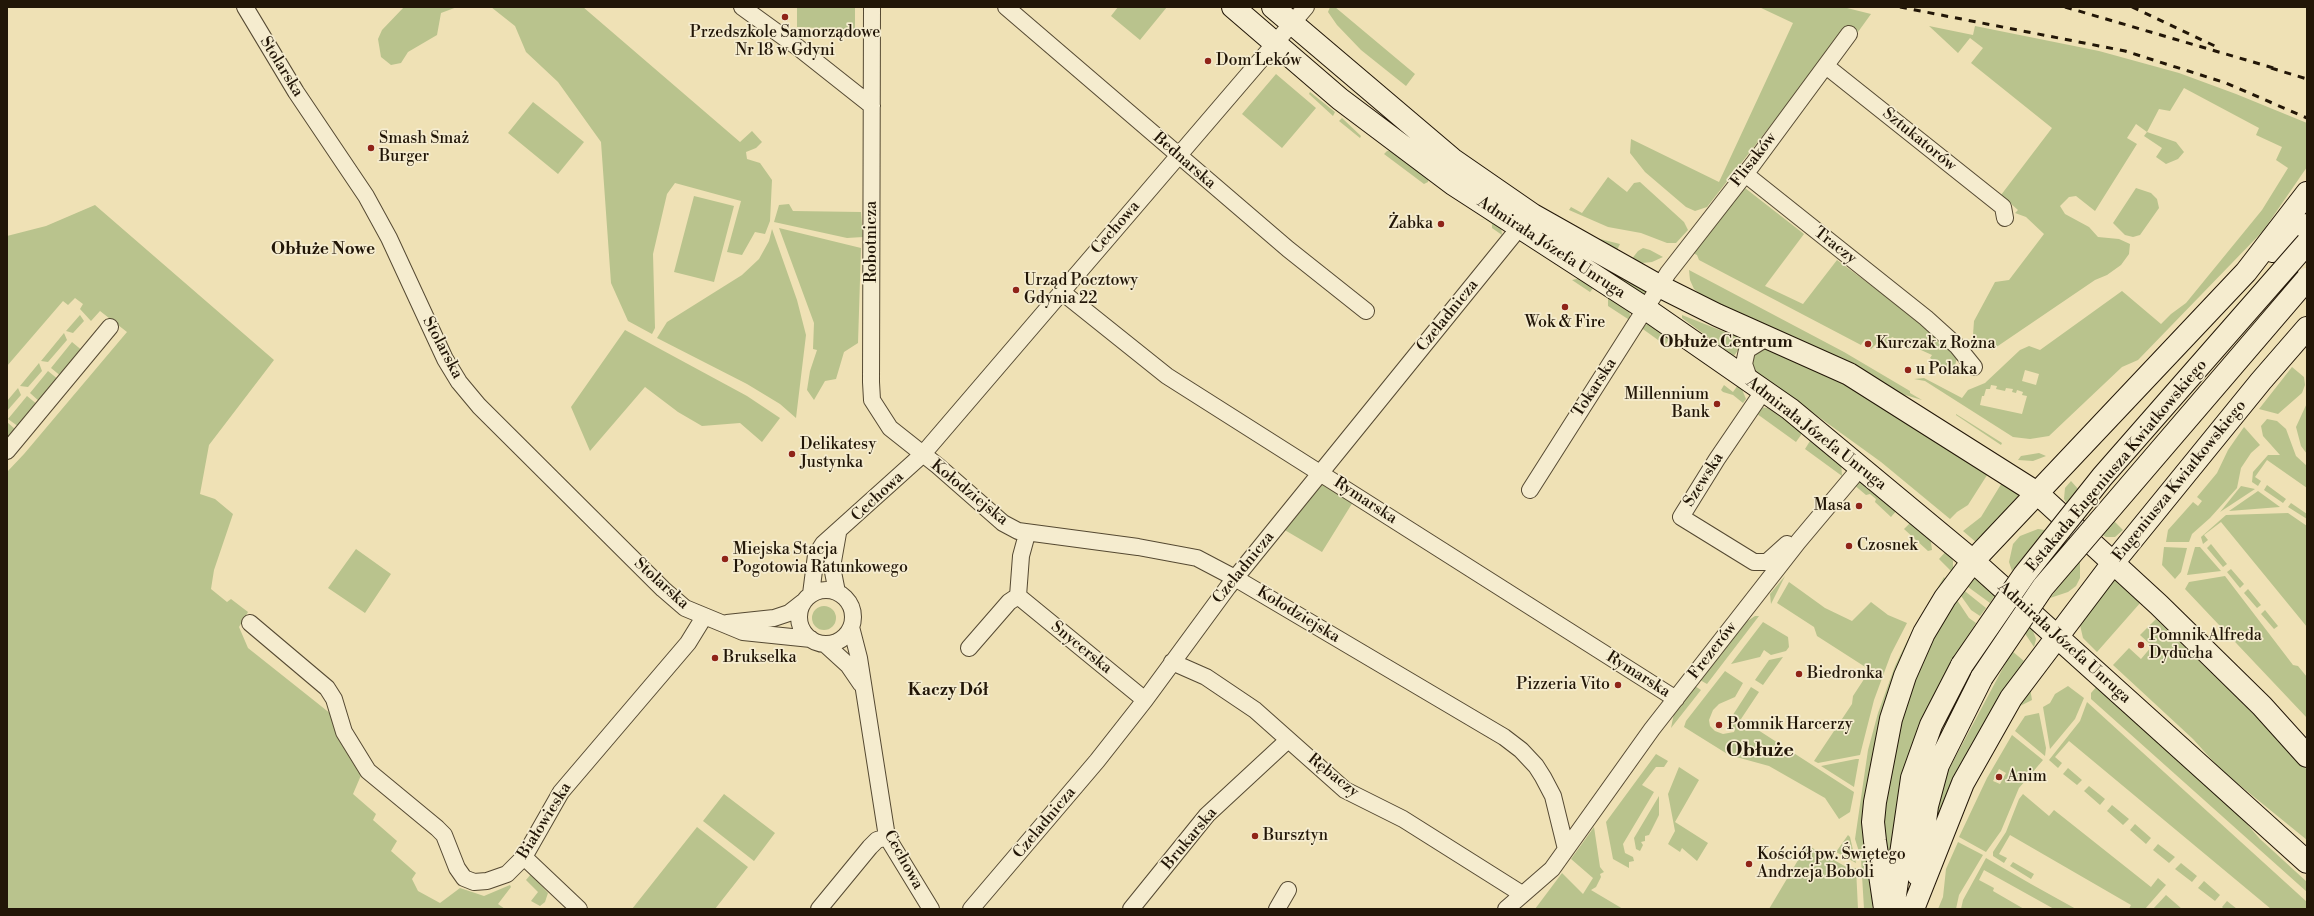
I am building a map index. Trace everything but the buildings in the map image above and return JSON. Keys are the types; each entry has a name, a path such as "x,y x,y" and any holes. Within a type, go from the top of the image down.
{"main road":[{"name":"Admirała Józefa Unruga","path":"1234,7 1275,44 1383,133 1454,184 1519,228 1646,309 1790,409 1973,561 2307,862"},
{"name":"Admirała Józefa Unruga","path":"1273,7 1299,15 1452,159 1533,215 1659,286 1717,315 1849,374 2037,493 2114,563 2262,706 2307,756"},
{"path":"1885,909 1873,822 1882,760 1891,719 1905,676 1924,633 1945,598 1973,561 2246,272 2307,193"},
{"path":"2246,272 2307,225"},
{"name":"Estakada Eugeniusza Kwiatkowskiego","path":"1893,909 1912,778 1931,725 1962,665 2024,575 2098,483 2307,243"},
{"name":"Estakada Eugeniusza Kwiatkowskiego","path":"1913,909 1932,784 1946,745 1982,677 2043,586 2307,279"},
{"path":"2261,381 2307,313"},
{"name":"Eugeniusza Kwiatkowskiego","path":"1913,909 1960,790 1974,761 2011,698 2056,637 2114,563 2261,381 2307,328"}],"street":[{"name":"Stolarska","path":"245,7 296,92 366,196 389,238 445,359 459,382 479,406 663,589 685,608 711,620 744,632 818,642"},
{"path":"742,7 800,49 872,106"},
{"name":"Robotnicza","path":"872,7 872,400 890,428 922,455"},
{"name":"Bednarska","path":"1006,7 1288,249 1366,311"},
{"name":"Cechowa","path":"807,598 816,555 823,544 838,533 922,455 1299,15"},
{"name":"Flisaków","path":"1659,286 1849,34"},
{"name":"Sztukatorów","path":"1826,66 2003,207 2005,218"},
{"name":"Traczy","path":"1744,173 1926,318 1957,346 1974,367"},
{"name":"Czeladnicza","path":"971,909 1044,825 1145,700 1235,578 1519,228"},
{"name":"Tokarska","path":"1530,490 1646,309 1659,286"},
{"name":"Rymarska","path":"1062,292 1167,376 1676,699"},
{"path":"7,452 110,327"},
{"path":"1757,386 1744,364 1747,350 1768,337"},
{"name":"Szewska","path":"1757,386 1681,517 1754,562 1767,562 1785,544 1798,542"},
{"name":"Kołodziejska","path":"922,455 938,466 1003,523 1027,534 1093,541 1174,553 1197,558 1235,578 1504,737 1521,750 1536,766 1553,796 1566,849"},
{"name":"Frezerów","path":"1506,909 1552,869 1676,699 1798,542 1861,468"},
{"name":"Cechowa","path":"837,592 832,567 838,533"},
{"path":"969,648 1009,602 1018,596 1021,556 1027,534"},
{"path":"711,620 774,618 789,613 807,598 819,590 837,592 849,603 852,611 851,627 840,639 818,642 803,632 799,622 799,612 807,598"},
{"name":"Snycerska","path":"1018,596 1145,700"},
{"name":"Białowieska","path":"250,623 326,688 334,699 344,732 368,770 440,832 457,868 464,878 474,882 487,881 506,874 524,858 562,792 688,643 711,620"},
{"name":"Cechowa","path":"851,627 864,690 887,836 931,909"},
{"name":"Cechowa","path":"818,642 848,665 864,690"},
{"name":"Rębaczy","path":"1172,662 1206,677 1255,710 1345,790 1403,819 1522,894"},
{"name":"Brukarska","path":"1131,909 1207,815 1288,740"},
{"path":"819,909 870,847 877,840 887,836"},
{"path":"524,858 580,909"},
{"path":"1277,909 1288,890"}],"green space":[{"path":"404,7 457,7 441,13 437,35 408,52 401,63 391,65 381,57 378,39 382,30"},
{"path":"491,7 583,7 740,142 752,131 762,142 756,148 746,152 747,159 760,163 772,180 770,221 765,234 755,232 742,255 727,252 741,201 675,183 667,194 653,254 655,328 652,334 628,321 611,283 601,142 558,82 526,52 515,26"},
{"path":"797,7 855,7 855,30 797,27"},
{"path":"1118,7 1167,7 1140,40 1111,16"},
{"path":"1330,7 1335,7 1415,74 1406,86 1361,50 1337,25 1328,12"},
{"path":"1759,7 1843,7 1871,14 1858,32 1845,30 1707,207 1695,211 1686,207 1645,172 1630,153 1631,139 1719,182 1793,23"},
{"path":"1929,26 1973,35 1975,26 2099,51 2179,73 2307,123 2307,167 2263,231 2138,360 2122,367 2049,436 2030,439 2013,437 1925,381 1914,379 1924,378 1962,398 1968,390 1985,383 2020,350 2029,346 2040,350 2122,291 2161,324 2171,314 2186,303 2262,210 2288,168 2276,160 2282,147 2256,135 2259,128 2184,88 2170,111 2159,109 2147,132 2136,124 2127,138 2137,144 2095,211 2076,196 2069,197 2060,206 2065,214 2089,227 2098,237 2119,239 2130,244 2129,254 2121,265 2107,275 2095,280 1992,350 1973,335 1974,321 1995,282 2009,280 2044,234 2026,217 2015,213 2018,210 2001,195 2052,128 1971,63 1983,48 1970,38 1958,53","holes":["2025,370 2039,374 2036,385 2022,381","1991,385 1997,386 1996,389 2005,391 2006,388 2013,389 2012,392 2016,393 2017,390 2023,392 2022,395 2027,396 2022,414 1980,405 1982,396 1984,396 1986,389 1990,389"]},
{"path":"1276,74 1316,108 1282,148 1242,114"},
{"path":"1310,92 1335,112 1333,116 1309,94"},
{"path":"533,102 584,142 558,174 508,133"},
{"path":"1342,118 1361,136 1360,138 1339,121"},
{"path":"2147,132 2176,142 2184,152 2178,159 2166,164 2156,157 2162,148 2144,136"},
{"path":"1392,150 1428,178 1428,182 1424,184 1384,154 1387,151"},
{"path":"1608,177 1627,192 1634,183 1640,182 1684,222 1688,230 1676,243 1667,243 1641,233 1608,227 1569,210 1571,207 1582,213"},
{"path":"1745,188 1804,234 1765,286 1803,304 1837,260 1942,338 1957,357 1953,375 1930,358 1932,355 1892,337 1883,349 1876,344 1871,349 1870,348 1873,344 1865,339 1861,345 1699,260 1697,255 1693,253 1736,195"},
{"path":"2136,188 2151,193 2157,199 2159,208 2140,235 2133,237 2125,235 2113,223"},
{"path":"694,196 734,206 714,282 674,272"},
{"path":"789,204 793,211 861,212 863,237 847,238 774,222 779,205"},
{"path":"95,205 274,360 209,445 200,494 215,499 233,514 214,570 211,589 227,602 231,599 248,612 239,627 248,648 331,714 362,773 353,794 376,814 373,820 397,841 391,851 416,873 412,879 418,891 440,903 460,888 484,896 510,885 511,887 498,904 505,909 7,909 7,472 127,332 100,311 91,321 80,309 83,304 75,298 68,305 63,301 7,366 7,236 46,226"},
{"path":"1488,218 1501,226 1502,235 1492,228 1492,224 1485,219 1477,220"},
{"path":"1567,222 1596,238 1620,244 1616,252"},
{"path":"779,228 861,248 858,343 844,352 836,379 825,381 814,400 807,390 810,371 817,350 813,349 814,323"},
{"path":"772,229 797,300 806,335 796,418 780,404 747,384 657,338 667,322 742,275 759,259 769,241"},
{"path":"1643,248 1663,257 1652,262 1642,263 1631,260 1638,251"},
{"path":"1689,270 1844,352 1910,391 1910,393 1922,400 1895,392 1707,300 1694,289 1690,280"},
{"path":"1623,274 1647,286 1649,298 1617,284"},
{"path":"1581,278 1594,287 1590,292 1572,280"},
{"path":"1608,296 1629,310 1631,321 1608,306"},
{"path":"80,315 84,321 73,333 66,331"},
{"path":"1682,315 1745,340 1734,356 1682,318"},
{"path":"1647,324 1668,336 1668,341 1665,345 1640,327"},
{"path":"625,330 747,396 780,418 762,442 740,423 702,426 678,412 645,387 590,451 571,407"},
{"path":"64,333 67,340 48,362 41,361"},
{"path":"72,342 84,352 62,377 51,368"},
{"path":"1760,349 1767,349 1836,376 1989,472 1968,505 1957,512 1950,519 1881,462 1758,373 1752,366 1752,360"},
{"path":"39,363 42,371 28,387 20,386"},
{"path":"2292,367 2304,377 2305,385 2302,393 2278,414 2259,409"},
{"path":"48,371 59,380 40,402 30,393"},
{"path":"1724,385 1733,392 1738,385 1741,387 1746,399 1743,403 1733,395 1723,392 1721,390"},
{"path":"18,388 21,395 7,411 7,401"},
{"path":"27,396 38,405 19,427 8,419"},
{"path":"2307,403 2307,454 2301,446 2296,427"},
{"path":"1759,407 1768,408 1801,431 1801,435 1796,442 1753,411"},
{"path":"1956,415 2002,443 2001,445"},
{"path":"2267,419 2277,421 2286,429 2296,456 2307,466 2307,488 2267,460 2255,477 2261,481 2258,486 2252,482 2253,472 2268,455 2280,455 2263,436 2261,426"},
{"path":"7,422 16,430 7,441"},
{"path":"2244,427 2260,445 2251,453 2241,468 2237,488 2210,518 2192,534 2189,542 2166,542 2168,530 2193,502 2198,506 2202,501 2197,497 2217,473 2228,450"},
{"path":"1810,441 1814,441 1841,462 1842,476 1805,449"},
{"path":"2039,453 2046,456 2033,461 2018,460 2021,456"},
{"path":"1864,480 1897,510 1891,517 1875,502 1876,499 1870,494 1866,495 1853,484"},
{"path":"2003,481 2022,495 1977,543 1963,531 1981,517"},
{"path":"2071,481 2079,490 2067,504 2064,499 2065,488"},
{"path":"1322,482 1353,502 1322,552 1283,529"},
{"path":"2267,485 2286,499 2283,503 2264,490"},
{"path":"2241,486 2255,489 2220,512"},
{"path":"2258,491 2280,507 2229,511"},
{"path":"2291,503 2307,514 2307,519 2288,507"},
{"path":"2288,513 2307,526 2307,627 2221,522 2204,535 2208,540 2203,544 2201,537 2226,515"},
{"path":"2113,520 2123,530 2115,537 2106,537 2101,534"},
{"path":"1911,522 1935,537 1931,542 1932,550 1928,551 1904,529"},
{"path":"2038,529 2045,530 2012,571 2009,562 2013,544 2020,536"},
{"path":"2211,544 2227,564 2223,567 2207,548"},
{"path":"2164,547 2187,548 2181,572 2175,579 2162,565"},
{"path":"2195,547 2200,547 2221,571 2187,575"},
{"path":"356,549 391,574 365,613 328,588"},
{"path":"1948,549 1953,561 1953,573 1939,559"},
{"path":"2080,559 2080,578 2076,586 2068,592 2050,598"},
{"path":"2231,569 2244,584 2240,588 2227,572"},
{"path":"1785,576 1771,604 1770,594"},
{"path":"2225,576 2293,665 2298,666 2307,677 2307,718 2185,589 2189,582"},
{"path":"1944,577 1948,584 1880,727 1865,793 1863,818 1865,849 1873,885 1873,904 1872,909 1864,909 1861,858 1855,839 1868,750 1878,713 1895,666 1912,631"},
{"path":"1974,578 1995,595 1990,603 1964,584"},
{"path":"2115,579 2141,602 2097,652 2083,638 2080,625 2082,619"},
{"path":"1789,582 1825,608 1852,621 1871,602 1888,615 1907,623 1891,654 1874,700 1860,755 1818,763 1814,761 1852,704 1853,696 1870,670 1817,636 1814,627 1777,603"},
{"path":"1961,588 1986,608 1980,616 1971,610 1959,593"},
{"path":"2248,589 2261,605 2257,608 2244,593"},
{"path":"1955,597 1969,618 1976,623 1960,648 1913,744 1899,787 1888,879 1879,813 1907,693 1931,637"},
{"path":"824,606 833,609 836,618 833,627 824,630 815,627 812,618 815,609"},
{"path":"2265,610 2278,626 2274,629 2261,614"},
{"path":"1755,616 1759,616 1707,684 1700,680 1746,622"},
{"path":"2156,619 2271,731 2307,770 2307,840 2221,770 2193,739 2113,665 2129,648 2141,659 2152,646 2140,635"},
{"path":"1763,622 1788,637 1789,647 1786,651 1771,655 1764,650 1760,657 1731,664"},
{"path":"2028,626 2033,631 2036,639 2034,647 2024,632"},
{"path":"2012,651 2024,661 2010,682 1934,838 1938,806 1948,771"},
{"path":"1783,657 1763,685 1755,680 1769,660"},
{"path":"1725,671 1743,683 1735,697 1719,704 1713,710 1709,720 1710,726 1715,731 1723,734 1734,732 1735,729 1727,724 1751,687 1759,692 1741,719 1854,792 1850,812 1839,819 1825,798 1769,766 1729,755 1684,727 1686,721"},
{"path":"2098,685 2231,806 2260,839 2307,882 2307,892 2091,699 2091,693"},
{"path":"1695,686 1701,690 1671,728 1674,713"},
{"path":"2068,686 2084,698 2075,719 2050,749 2043,707 2050,703 2055,694"},
{"path":"2030,688 2032,700 2016,708"},
{"path":"2087,702 2307,902 2307,909 2271,909 2069,741 2055,757 2062,763 2058,768 2049,760 2080,721"},
{"path":"2039,713 2046,748 2045,756 2015,731 2025,716"},
{"path":"2012,735 2043,760 2019,788 2001,831 1986,852 1959,837 1987,778","holes":["1999,769 2006,773 2000,784 1993,781"]},
{"path":"1656,754 1668,761 1664,767 1656,767 1642,785 1654,792 1623,844 1625,853 1633,857 1634,861 1629,862 1629,868 1613,859 1606,822"},
{"path":"1859,759 1854,787 1821,766"},
{"path":"1679,767 1699,780 1675,822 1708,843 1697,861 1682,848 1680,852 1668,844 1675,831 1668,794"},
{"path":"2068,768 2082,780 2077,785 2063,774"},
{"path":"2089,786 2105,799 2100,805 2084,791"},
{"path":"724,794 775,833 754,861 703,821"},
{"path":"2023,794 2049,816 2054,810 2151,887 2158,878 2166,885 2145,909 2129,909 2131,905 2010,835 1999,854 2007,858 2004,863 1993,856 1993,852 2006,832 2019,799"},
{"path":"1659,796 1659,815 1649,835 1645,836 1645,841 1641,842 1643,845 1640,851 1636,849 1634,838"},
{"path":"2112,805 2129,819 2123,825 2107,811"},
{"path":"2135,824 2151,838 2146,844 2130,830"},
{"path":"697,827 748,867 715,909 632,909"},
{"path":"1594,827 1600,867 1604,872 1600,874 1601,877 1596,887 1591,890 1623,909 1535,909 1562,873 1583,894 1593,878 1571,859"},
{"path":"1848,835 1850,837 1856,863 1836,852"},
{"path":"1958,842 1983,855 1959,895 1956,909 1938,909 1943,897 1946,869"},
{"path":"2158,844 2175,857 2169,863 2153,850"},
{"path":"1807,845 1850,869 1856,868 1858,909 1769,909"},
{"path":"1986,858 2076,909 2054,909 1984,870 1979,880 1994,888 1993,891 2024,909 1961,909 1963,900"},
{"path":"2013,862 2034,874 2031,879 2010,866"},
{"path":"2181,863 2197,876 2192,882 2175,869"},
{"path":"531,874 548,893 545,902 540,906 531,901 538,892 526,880"},
{"path":"2204,881 2220,895 2215,901 2198,888"},
{"path":"2166,895 2182,909 2153,909"},
{"path":"2227,901 2237,909 2224,909 2222,907"}],"railway":[{"path":"1900,7 2125,51 2226,83 2307,118"},
{"path":"2065,7 2277,69"},
{"path":"2132,7 2217,47"},
{"path":"2271,68 2307,79"}],"place":[{"name":"Przedszkole Samorządowe Nr 18 w Gdyni","path":"785,17"},
{"name":"Dom Leków","path":"1208,61"},
{"name":"Smash Smaż Burger","path":"371,148"},
{"name":"Żabka","path":"1441,224"},
{"name":"Urząd Pocztowy Gdynia 22","path":"1016,290"},
{"name":"Wok & Fire","path":"1565,307"},
{"name":"Kurczak z Rożna","path":"1868,344"},
{"name":"u Polaka","path":"1908,370"},
{"name":"Millennium Bank","path":"1717,404"},
{"name":"Delikatesy Justynka","path":"792,454"},
{"name":"Masa","path":"1859,506"},
{"name":"Czosnek","path":"1849,546"},
{"name":"Miejska Stacja Pogotowia Ratunkowego","path":"725,559"},
{"name":"Pomnik Alfreda Dyducha","path":"2141,645"},
{"name":"Brukselka","path":"715,658"},
{"name":"Biedronka","path":"1799,674"},
{"name":"Pizzeria Vito","path":"1618,685"},
{"name":"Pomnik Harcerzy","path":"1719,725"},
{"name":"Anim","path":"1999,777"},
{"name":"Bursztyn","path":"1255,836"},
{"name":"Kościół pw. Świętego Andrzeja Boboli","path":"1749,864"}],"district":[{"name":"Obłuże Nowe","path":"323,250"},
{"name":"Obłuże Centrum","path":"1726,343"},
{"name":"Kaczy Dół","path":"948,691"},
{"name":"Obłuże","path":"1760,751"}]}
